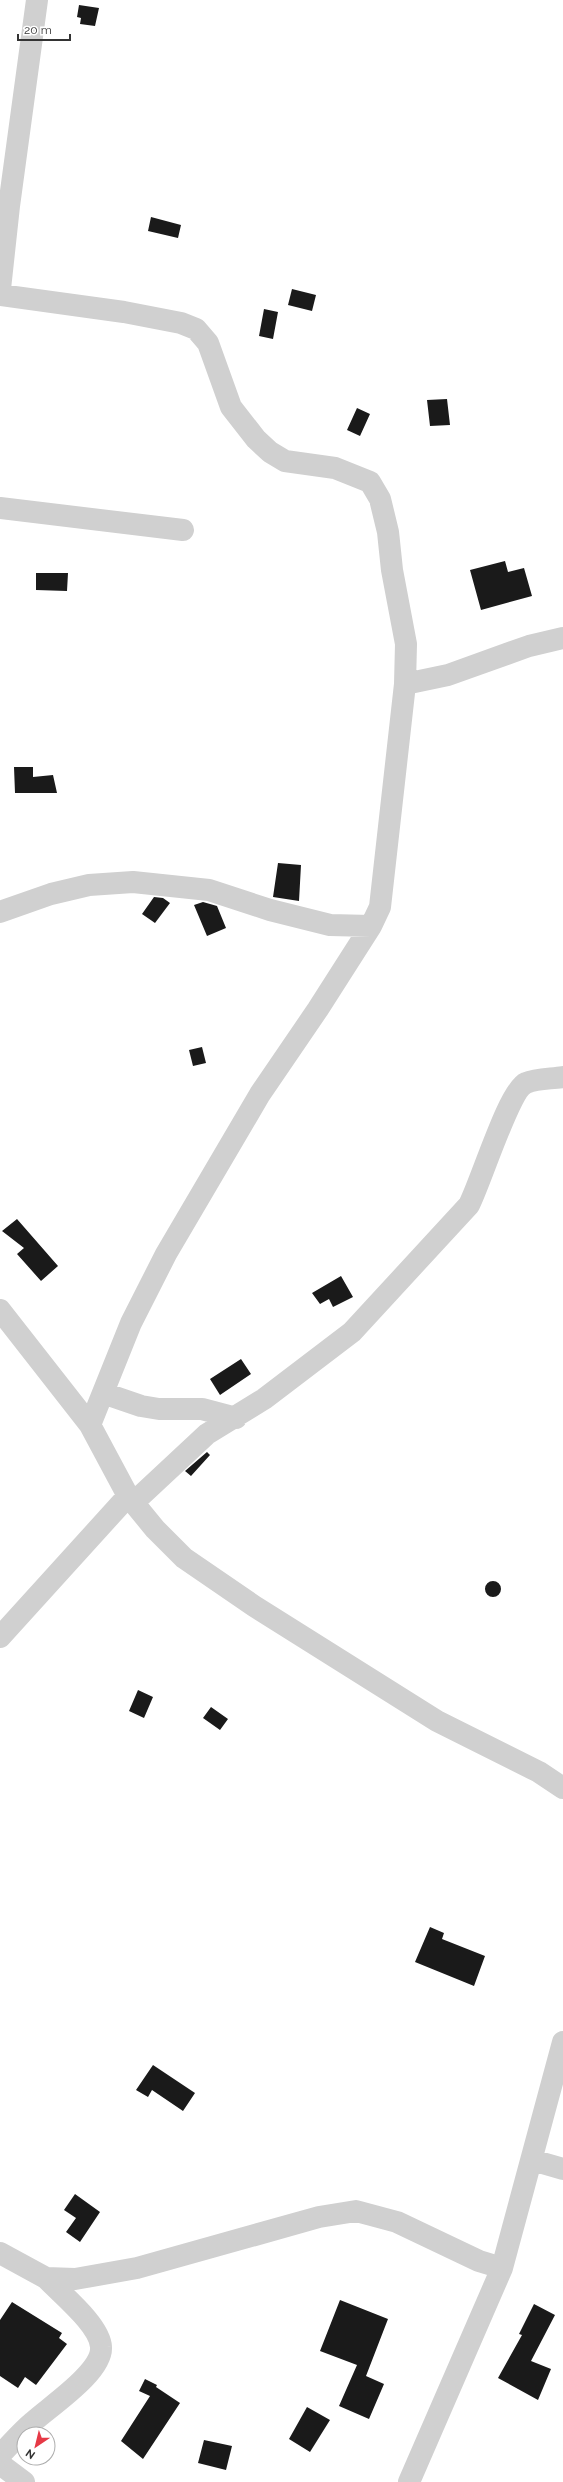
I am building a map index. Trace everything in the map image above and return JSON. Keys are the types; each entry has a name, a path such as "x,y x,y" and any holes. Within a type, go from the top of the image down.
{"street":[{"path":"0,289 2,247 37,0"},
{"path":"0,295 124,312 180,323 196,329 208,343 231,407 248,430 270,452 285,461 335,468 370,482 380,499 388,532 392,570 406,644 405,684 380,907 370,926 260,1094 166,1254 130,1323 90,1425"},
{"path":"0,508 183,530"},
{"path":"405,684 448,675 529,646 563,638"},
{"path":"0,912 51,894 74,888 89,885 133,882 209,890 270,910 330,925 370,926"},
{"path":"1,1635 131,1500 207,1434 236,1418 315,1362 357,1327 469,1205 479,1187 502,1120 520,1087 527,1082 563,1077"},
{"path":"0,1310 90,1425 131,1500 184,1558 216,1580 437,1720 539,1772 563,1788"},
{"path":"103,1393 141,1406 202,1409 236,1418"},
{"path":"409,2482 502,2268 558,2072 563,2042"},
{"path":"532,2160 563,2169"},
{"path":"46,2278 75,2279 137,2268 318,2217 356,2211 396,2222 479,2261 502,2268"},
{"path":"0,2253 46,2278 89,2322 101,2346 100,2356 68,2395 34,2421 0,2455"},
{"path":"0,2464 24,2482"}],"building":[{"path":"79,5 99,8 95,26 80,24 81,18 77,17"},
{"path":"151,217 181,225 178,238 148,231"},
{"path":"292,289 316,295 312,311 288,305"},
{"path":"264,309 278,312 273,339 259,336"},
{"path":"447,399 450,425 430,426 427,400"},
{"path":"357,408 370,414 360,436 347,430"},
{"path":"505,561 508,572 524,568 532,596 481,610 470,570"},
{"path":"36,573 68,573 67,591 36,590"},
{"path":"14,767 33,767 33,777 53,775 57,793 15,793"},
{"path":"278,863 301,865 299,901 273,897"},
{"path":"154,897 163,898 170,903 155,923 142,914"},
{"path":"203,902 217,906 226,928 207,936 194,905"},
{"path":"202,1047 206,1063 193,1066 189,1050"},
{"path":"17,1219 58,1266 41,1281 17,1254 24,1248 2,1231"},
{"path":"341,1276 353,1297 333,1307 329,1299 320,1304 312,1293"},
{"path":"241,1359 251,1374 220,1395 210,1379"},
{"path":"207,1452 210,1455 191,1476 185,1471"},
{"path":"493,1581 500,1586 501,1589 496,1596 493,1597 486,1592 485,1589 490,1582"},
{"path":"138,1690 153,1697 144,1718 129,1711"},
{"path":"211,1707 228,1719 220,1730 203,1718"},
{"path":"430,1927 444,1933 442,1939 485,1956 474,1986 415,1962"},
{"path":"153,2065 195,2093 183,2111 152,2090 148,2097 136,2090"},
{"path":"75,2194 100,2212 80,2242 66,2232 76,2218 64,2210"},
{"path":"340,2300 388,2319 366,2376 384,2384 369,2419 339,2406 357,2365 320,2351"},
{"path":"12,2302 62,2333 59,2338 67,2344 36,2385 25,2377 18,2388 0,2376 0,2320"},
{"path":"534,2304 555,2315 531,2361 551,2369 538,2400 498,2378 522,2335 519,2334"},
{"path":"145,2379 157,2385 156,2387 180,2403 143,2459 121,2441 150,2396 139,2391"},
{"path":"307,2407 330,2420 310,2452 289,2439"},
{"path":"204,2440 232,2446 226,2470 198,2463"}]}
